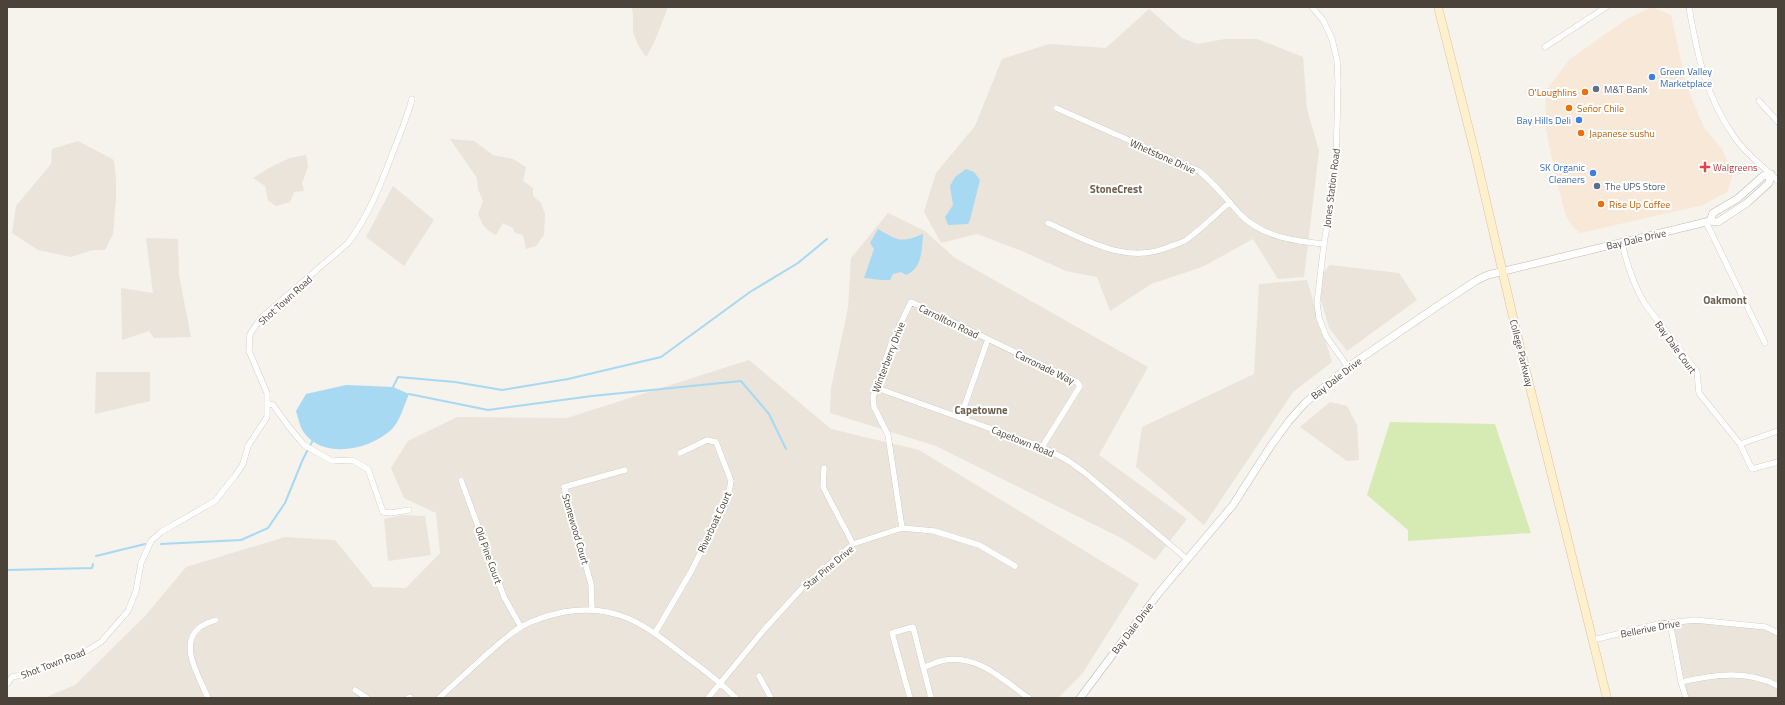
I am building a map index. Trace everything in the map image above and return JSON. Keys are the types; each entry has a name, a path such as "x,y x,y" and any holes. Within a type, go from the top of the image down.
{"main road":[{"name":"College Parkway","path":"1438,7 1475,153 1502,271 1607,698"}],"street":[{"name":"Jones Station Road","path":"1312,7 1323,20 1332,39 1337,60 1338,81 1336,170 1324,244 1317,303 1319,318 1326,336 1348,367"},
{"path":"1545,47 1606,7"},
{"path":"1689,7 1698,58 1705,83 1718,109 1735,138 1778,180"},
{"name":"Shot Town Road","path":"7,684 12,677 28,674 80,655 102,642 128,611 136,591 141,563 151,540 161,532 215,501 243,464 248,446 267,417 268,404 267,393 249,351 250,334 262,317 348,243 357,231 378,192 406,121 412,99"},
{"path":"1759,102 1778,122"},
{"name":"Whetstone Drive","path":"1056,108 1199,171 1212,181 1243,216 1267,232 1286,239 1324,244"},
{"name":"Bay Dale Drive","path":"1080,698 1154,600 1233,505 1270,447 1289,421 1305,403 1348,367 1477,280 1502,271 1708,222 1718,222 1747,203 1769,183 1771,174"},
{"path":"1048,223 1104,248 1122,253 1145,254 1185,241 1230,202"},
{"path":"1708,222 1765,343"},
{"name":"Bay Dale Court","path":"1622,243 1631,276 1645,304 1697,372 1699,393 1740,444 1752,469 1778,462"},
{"name":"Carrollton Road","path":"911,302 988,339"},
{"name":"Winterberry Drive","path":"902,528 888,435 874,407 873,397 892,341 911,302"},
{"path":"961,416 988,339"},
{"name":"Carronade Way","path":"988,339 1077,382 1080,386 1042,446"},
{"name":"Capetown Road","path":"877,388 961,416 1042,446 1067,460 1084,472 1187,559"},
{"path":"268,404 273,405 304,445 332,460 352,460 368,468 383,512 390,513 409,510"},
{"path":"1740,444 1778,431"},
{"name":"Riverboat Court","path":"655,633 692,570 728,498 731,481 716,442 707,440 680,453"},
{"path":"824,468 823,487 853,544"},
{"name":"Stonewood Court","path":"592,609 592,584 564,487 624,470"},
{"name":"Old Pine Court","path":"461,480 504,597 521,627"},
{"name":"Star Pine Drive","path":"708,698 763,631 802,588 853,544 902,528 934,531 979,545 1015,566"},
{"path":"439,698 504,640 521,627 534,621 557,614 592,609 610,612 628,618 655,633 721,683 736,698"},
{"path":"208,698 191,657 190,645 192,635 200,627 216,620"},
{"name":"Bellerive Drive","path":"1593,640 1670,622 1694,620 1766,627 1778,633"},
{"path":"1670,622 1681,682 1686,698"},
{"path":"910,698 892,633 913,627 931,698"},
{"path":"924,667 946,660 968,661 990,670 1029,698"},
{"path":"1681,682 1726,674 1745,676 1771,682 1778,686"},
{"path":"759,676 771,698"},
{"path":"355,690 367,698"}],"shaded area":[{"path":"632,7 668,7 654,43 646,57 638,45 633,32"},
{"path":"1652,7 1671,15 1686,85 1704,128 1722,149 1733,175 1727,192 1703,205 1580,233 1572,226 1566,216 1556,178 1546,130 1545,92 1569,60 1627,19"},
{"name":"StoneCrest","path":"1149,9 1182,38 1198,44 1225,39 1257,39 1303,57 1307,109 1319,151 1304,277 1278,279 1253,239 1202,267 1151,284 1110,311 1097,277 1066,271 1022,251 977,234 941,243 924,212 936,173 975,126 1002,59 1049,44 1106,48"},
{"path":"450,139 474,141 493,155 513,159 526,167 523,181 533,188 533,196 541,203 545,214 544,235 536,246 526,249 523,235 515,233 513,228 503,223 496,235 483,225 478,214 483,201 478,189 477,178"},
{"path":"78,141 114,160 116,197 113,234 105,250 93,250 71,257 38,250 12,233 16,206 51,164 52,149"},
{"path":"306,155 308,167 302,183 304,191 294,192 290,202 276,206 268,200 265,186 253,178 290,158"},
{"path":"393,186 434,220 404,266 366,237"},
{"name":"Capetowne","path":"888,213 925,231 955,258 1148,367 1099,455 1187,519 1155,560 1123,539 936,446 830,413 831,388 848,308 851,258"},
{"path":"146,238 178,239 179,275 191,337 154,338 149,331 122,340 121,288 153,293"},
{"path":"1330,265 1399,273 1417,300 1347,351 1329,328 1320,297 1321,274"},
{"path":"1307,280 1332,362 1293,392 1204,525 1136,467 1142,427 1254,374 1259,284"},
{"path":"749,360 831,429 919,450 1139,584 1082,674 1058,698 44,698 75,685 146,615 186,567 285,537 335,540 373,587 406,588 440,553 436,513 404,498 391,468 408,441 457,417 567,418"},
{"path":"96,372 150,372 150,401 95,414"},
{"path":"1330,402 1347,406 1357,425 1359,460 1347,461 1300,427"},
{"path":"403,515 425,516 431,555 388,561 384,519"},
{"path":"1695,620 1766,627 1778,633 1778,698 1686,698 1670,622"}],"green space":[{"path":"1390,422 1495,424 1531,533 1408,541 1408,530 1367,495"}],"water":[{"path":"966,169 974,172 980,180 970,220 968,224 948,225 945,217 953,205 950,186 955,177"},
{"path":"878,229 895,238 904,240 923,234 920,258 915,268 911,272 906,275 901,272 893,274 890,280 864,278 874,249 870,243"},
{"path":"346,385 393,387 409,394 397,423 382,437 359,447 335,449 324,447 314,442 303,432 296,411 306,394"}],"waterway":[{"path":"393,387 398,377 455,382 502,390 568,379 661,357 750,292 798,263 827,239"},
{"path":"409,394 488,410 592,396 741,381 769,414 786,449"},
{"path":"161,544 241,540 268,528 285,503 303,459 313,440"},
{"path":"96,556 145,544"},
{"path":"7,570 92,568 93,564"}],"place":[{"name":"Green Valley Marketplace","path":"1652,77"},
{"name":"M&T Bank","path":"1596,89"},
{"name":"O'Loughlins","path":"1585,92"},
{"name":"Señor Chile","path":"1569,108"},
{"name":"Bay Hills Deli","path":"1579,120"},
{"name":"Japanese sushu","path":"1581,133"},
{"name":"Walgreens","path":"1705,167"},
{"name":"SK Organic Cleaners","path":"1593,173"},
{"name":"The UPS Store","path":"1597,186"},
{"name":"Rise Up Coffee","path":"1601,204"}],"district":[{"name":"StoneCrest","path":"1116,189"},
{"name":"Oakmont","path":"1725,300"},
{"name":"Capetowne","path":"981,410"}]}
